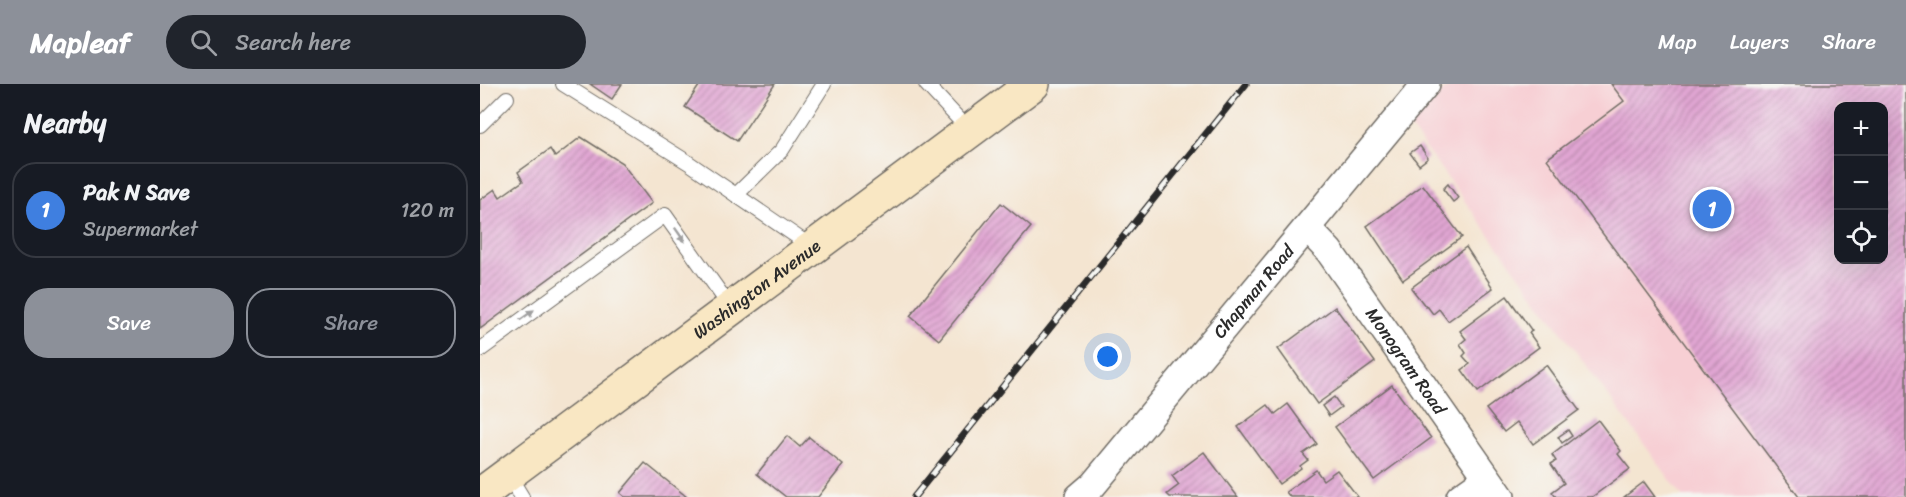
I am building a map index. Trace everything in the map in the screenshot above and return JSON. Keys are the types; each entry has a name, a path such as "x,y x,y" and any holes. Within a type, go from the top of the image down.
{"main road":[{"name":"Washington Avenue","path":"480,495 515,486 731,308 1033,84"}],"street":[{"name":"Chapman Road","path":"1079,497 1093,485 1426,84"},
{"name":"Monogram Road","path":"1307,228 1329,251 1494,487"},
{"path":"1460,497 1494,487"}],"lane":[{"path":"563,84 736,195 813,248"},
{"path":"736,195 782,150 824,84"},
{"path":"926,84 970,131"},
{"path":"480,125 507,98"},
{"path":"480,350 665,215 731,308"}],"shaded area":[{"path":"1452,84 1906,84 1906,497 1683,497 1407,123"}],"building":[{"path":"590,84 622,84 612,99"},
{"path":"695,84 775,84 737,141 685,107 699,86"},
{"path":"1611,84 1906,84 1906,497 1799,497 1547,159 1624,101"},
{"path":"581,137 622,163 652,203 480,329 480,200 495,189 500,197 523,181 518,172 550,149 555,157"},
{"path":"1420,146 1428,158 1419,165 1410,153"},
{"path":"1448,184 1458,198 1453,202 1443,189"},
{"path":"1423,185 1462,237 1403,280 1367,226"},
{"path":"1001,203 1031,227 939,340 910,316"},
{"path":"1466,247 1493,288 1448,321 1439,309 1433,314 1411,288"},
{"path":"1507,296 1532,331 1529,333 1539,347 1478,392 1462,370 1470,364 1463,356 1466,353 1460,344 1466,339 1460,331"},
{"path":"1335,307 1375,362 1317,404 1278,349"},
{"path":"1546,365 1579,410 1533,444 1517,422 1504,432 1486,409"},
{"path":"1392,385 1431,438 1374,480 1335,427"},
{"path":"1334,397 1341,407 1329,416 1322,406"},
{"path":"1288,404 1317,444 1303,454 1308,460 1300,466 1301,468 1279,484 1238,427 1268,405 1275,414"},
{"path":"1598,420 1621,451 1618,454 1630,469 1592,497 1556,497 1552,492 1564,483 1551,464 1556,461 1552,455"},
{"path":"1568,430 1572,436 1562,443 1558,437"},
{"path":"787,436 800,447 809,437 843,465 818,497 786,497 757,474"},
{"path":"1204,452 1238,497 1170,497 1167,494 1179,485 1172,476"},
{"path":"645,463 687,497 625,497 620,493"},
{"path":"1316,470 1323,480 1337,470 1358,497 1290,497 1286,492"},
{"path":"1644,482 1655,497 1624,497"}],"railway":[{"path":"914,497 1246,84"}],"place":[{"name":"Pak N Save","path":"1712,209"}]}
